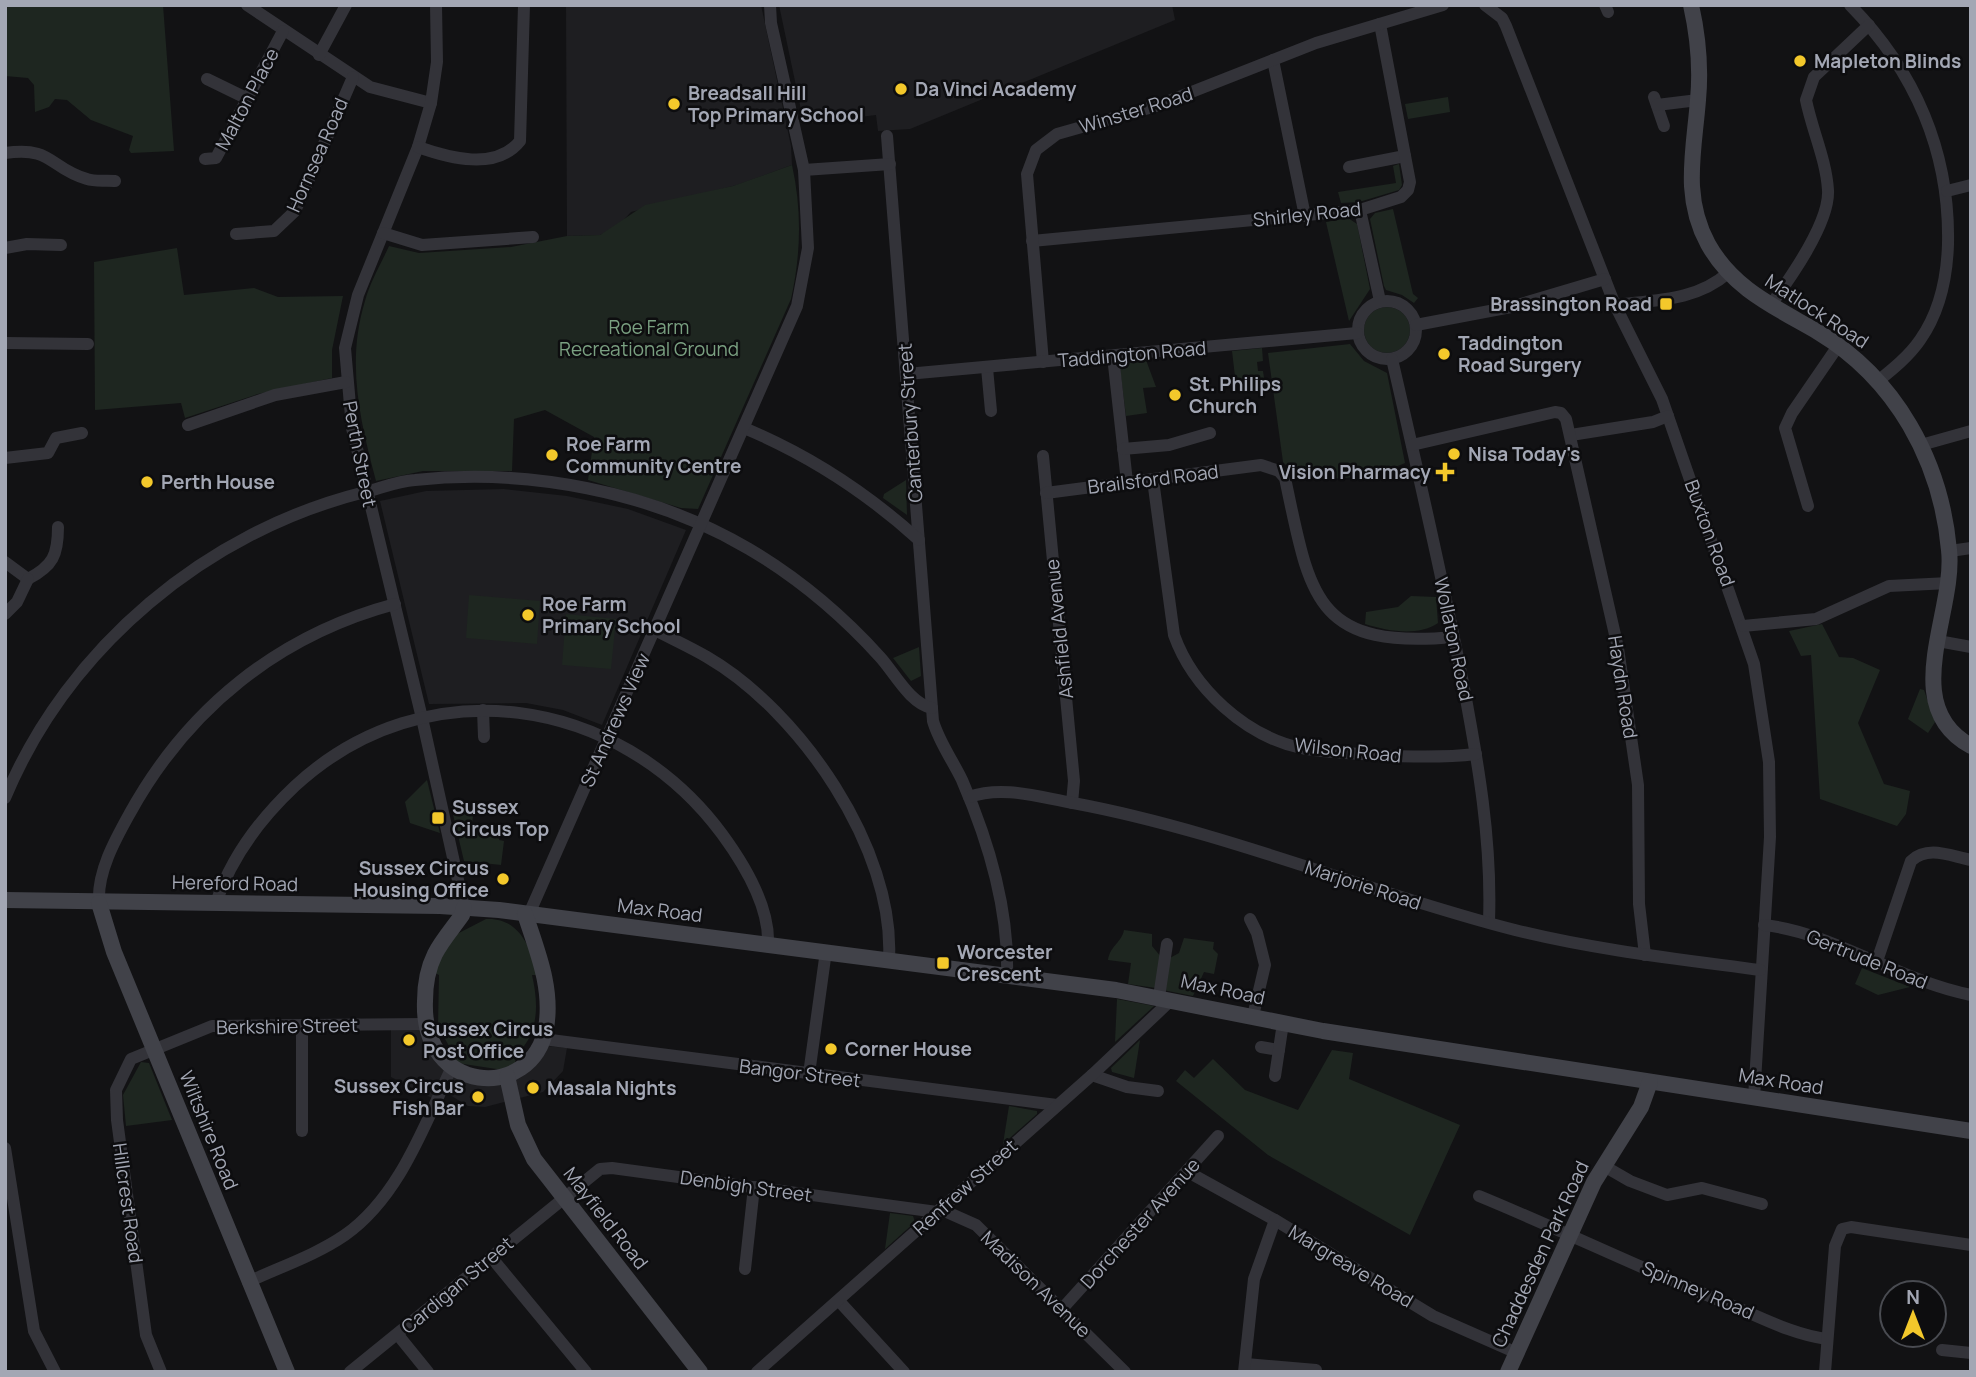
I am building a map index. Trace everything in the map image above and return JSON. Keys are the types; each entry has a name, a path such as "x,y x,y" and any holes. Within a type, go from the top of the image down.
{"street":[{"path":"247,5 353,77 387,92 431,103"},
{"path":"319,55 346,5"},
{"name":"Perth Street","path":"436,5 437,62 431,103 418,147 351,320 345,348 346,382 351,426 422,718 464,907"},
{"path":"418,147 448,158 494,158 512,151 520,141 524,97 524,5"},
{"name":"St Andrews View","path":"527,914 797,306 808,248 804,170 771,23 770,5"},
{"name":"Winster Road","path":"1043,362 1028,168 1036,150 1050,137 1156,106 1273,60 1443,5"},
{"name":"Matlock Road","path":"1691,5 1698,43 1698,100 1689,174 1691,196 1699,226 1716,259 1728,273 1770,306 1838,346 1878,381 1921,445 1939,492 1950,551 1948,583 1932,678 1935,702 1948,726 1971,747"},
{"path":"1850,5 1869,24 1905,74 1919,100 1940,155 1947,191 1947,260 1936,312 1920,341 1878,381"},
{"name":"Buxton Road","path":"1487,6 1506,26 1615,305 1668,416 1754,664 1769,762 1770,836 1754,1098"},
{"name":"Shirley Road","path":"1032,241 1360,210 1405,194 1410,182 1380,24"},
{"path":"1770,306 1806,250 1828,202 1827,181 1806,100 1809,87 1814,77 1869,24"},
{"name":"Malton Place","path":"205,159 216,158 283,31"},
{"path":"1273,60 1305,216"},
{"name":"Hornsea Road","path":"236,234 274,231 295,211 353,77"},
{"path":"206,79 218,91 246,98"},
{"path":"1664,126 1655,101 1698,100"},
{"name":"Canterbury Street","path":"887,136 932,708"},
{"path":"5,153 29,149 44,153 87,179 115,181"},
{"path":"1349,167 1405,156"},
{"path":"804,170 890,164"},
{"path":"1947,191 1971,185"},
{"path":"1360,210 1380,301"},
{"path":"383,233 422,245 517,234 533,237"},
{"path":"5,248 27,244 61,245"},
{"path":"1615,305 1684,296 1704,288 1728,273"},
{"path":"1416,325 1511,307 1605,279"},
{"path":"1380,301 1402,305 1416,325 1411,347 1392,359 1370,354 1361,345 1357,333 1363,312 1380,301"},
{"name":"Taddington Road","path":"907,374 1357,333"},
{"path":"5,342 88,344"},
{"path":"1808,506 1785,428 1791,413 1838,346"},
{"path":"1112,356 1126,482"},
{"name":"Wollaton Road","path":"1392,359 1454,637 1476,754 1490,853 1489,922"},
{"path":"988,368 991,411"},
{"path":"188,425 275,395 346,382"},
{"path":"1412,445 1558,412 1564,414 1569,429 1653,422 1668,416"},
{"path":"744,428 835,474 880,505 919,540"},
{"name":"Haydn Road","path":"1569,429 1618,648 1626,703 1637,785 1639,904 1645,955"},
{"path":"1921,445 1971,432"},
{"path":"5,458 48,453 56,438 82,433"},
{"path":"1123,449 1168,445 1210,433"},
{"name":"Ashfield Avenue","path":"1043,456 1074,781 1072,803"},
{"name":"Brailsford Road","path":"1046,493 1261,465 1279,471 1284,478 1306,572 1316,594 1332,613 1355,628 1378,637 1407,640 1454,637"},
{"path":"5,798 35,740 60,700 97,654 150,603 184,576 245,538 332,500 412,480 480,477 541,481 629,499 701,525 746,548 797,580 861,636 920,703 932,708 935,727 969,797 996,881 1006,940 1007,975"},
{"name":"Wilson Road","path":"1153,480 1174,635 1180,654 1217,700 1261,733 1301,748 1438,758 1476,754"},
{"path":"5,614 17,602 28,579 40,573 58,551 58,527"},
{"path":"1950,551 1971,548"},
{"path":"5,562 28,579"},
{"path":"1743,626 1816,618 1883,587 1948,583"},
{"path":"99,903 99,885 107,859 127,819 165,756 196,721 241,678 294,643 349,618 395,604"},
{"path":"654,630 708,657 740,681 796,734 817,758 860,831 879,881 888,920 889,960"},
{"path":"1938,641 1971,647"},
{"path":"907,689 930,681"},
{"path":"483,710 484,737"},
{"path":"216,903 229,870 251,835 302,780 351,745 422,718 483,710 531,713 607,738 659,770 710,818 733,849 752,886 763,912 768,945"},
{"name":"Marjorie Road","path":"969,797 995,790 1072,803 1215,836 1417,904 1514,930 1645,955 1760,970"},
{"path":"1876,964 1911,861 1919,854 1931,852 1971,860"},
{"name":"Hereford Road","path":"6,900 464,907"},
{"name":"Wiltshire Road","path":"99,903 114,952 287,1372"},
{"path":"464,907 463,915 443,941 430,967 425,996 425,1024 430,1041 451,1069 471,1076 507,1076 532,1057 543,1039 547,1012 544,972 527,914"},
{"name":"Max Road","path":"464,907 827,951 1164,998 1283,1023 1971,1131"},
{"path":"1250,919 1268,965 1254,1016"},
{"name":"Gertrude Road","path":"1764,925 1812,936 1915,980 1971,995"},
{"path":"1164,998 1167,944"},
{"path":"809,1074 827,951"},
{"name":"Renfrew Street","path":"757,1372 1092,1075 1167,1004 1164,998"},
{"path":"1275,1076 1283,1023"},
{"name":"Berkshire Street","path":"153,1048 212,1026 425,1024"},
{"path":"302,1025 302,1131"},
{"name":"Bangor Street","path":"543,1039 1057,1105"},
{"path":"1261,1046 1279,1050"},
{"name":"Hillcrest Road","path":"153,1048 131,1059 115,1098 146,1335 161,1372"},
{"path":"248,1282 335,1241 373,1211 397,1177 451,1069"},
{"path":"1092,1075 1127,1087 1158,1091"},
{"name":"Mayfield Road","path":"507,1076 525,1144 700,1372"},
{"name":"Chaddesden Park Road","path":"1509,1372 1604,1166 1641,1107 1650,1082"},
{"name":"Dorchester Avenue","path":"1062,1309 1218,1136"},
{"path":"5,1148 34,1331 55,1372"},
{"path":"1604,1166 1630,1181 1667,1195 1702,1188 1762,1203"},
{"name":"Denbigh Street","path":"564,1196 600,1169 612,1168 938,1210"},
{"name":"Margreave Road","path":"1188,1172 1275,1220 1433,1316 1517,1353"},
{"path":"745,1269 754,1187"},
{"name":"Cardigan Street","path":"350,1372 564,1196"},
{"name":"Spinney Road","path":"1479,1196 1572,1234 1694,1290 1804,1334 1827,1339"},
{"name":"Madison Avenue","path":"938,1210 976,1226 1125,1372"},
{"path":"1275,1220 1254,1279 1245,1368 1316,1370"},
{"path":"1825,1372 1835,1245 1842,1229 1851,1227 1971,1245"},
{"path":"491,1257 586,1372"},
{"path":"839,1301 904,1372"},
{"path":"398,1335 428,1372"},
{"path":"1942,1350 1971,1353"}],"shaded area":[{"name":"Breadsall Hill Top Primary School","path":"566,5 761,5 791,146 792,165 737,185 631,212 618,226 600,235 567,236"},
{"name":"Da Vinci Academy","path":"779,5 1172,5 1175,20 910,129 878,131 876,115 804,124"},
{"name":"Roe Farm Primary School","path":"504,489 567,496 628,509 686,530 602,725 563,710 526,703 429,704 380,501 426,491"},
{"path":"419,1028 437,1061 496,1083 546,1046 567,1048 563,1071 543,1092 485,1107 468,1106 445,1092 432,1098 391,1077 391,1030"}],"green space":[{"path":"5,5 163,5 174,151 131,153 129,150 133,136 91,120 67,100 55,99 49,107 35,112 34,85 28,78 5,76"},
{"path":"1448,97 1450,112 1408,119 1405,104"},
{"path":"1399,164 1402,185 1399,190 1359,202 1341,203 1338,192 1396,183 1393,166"},
{"name":"Roe Farm Recreational Ground","path":"792,165 799,232 791,299 698,509 681,508 588,480 594,437 545,410 514,419 512,471 423,471 376,481 360,414 356,347 367,294 389,246 419,253 511,247 567,236 600,235 645,205 733,186"},
{"path":"1393,209 1413,294 1418,298 1414,303 1402,295 1386,290 1384,286 1370,219 1375,213"},
{"path":"1348,218 1357,224 1370,289 1349,321 1326,222"},
{"path":"177,248 184,295 254,288 278,297 343,296 332,350 332,378 258,394 185,418 181,403 95,410 94,262"},
{"path":"1387,307 1403,314 1410,330 1403,346 1387,353 1371,346 1364,330 1371,314"},
{"path":"1350,344 1364,361 1387,373 1405,463 1376,473 1341,478 1308,476 1294,471 1283,462 1268,353"},
{"path":"1262,348 1263,361 1257,362 1258,371 1263,371 1264,378 1236,385 1232,351"},
{"path":"1146,360 1156,387 1143,388 1147,413 1126,416 1120,368 1126,362"},
{"path":"906,480 907,515 883,498 884,494"},
{"path":"469,595 540,601 537,644 466,638"},
{"path":"1411,596 1436,597 1438,623 1412,631 1365,624 1366,612 1398,607"},
{"path":"566,614 616,619 611,669 562,665"},
{"path":"1822,624 1839,657 1853,658 1880,670 1858,723 1884,784 1910,791 1906,814 1897,826 1820,799 1811,655 1801,656 1789,631"},
{"path":"919,647 921,676 911,681 893,658"},
{"path":"1920,689 1924,690 1935,722 1928,733 1908,719"},
{"path":"427,780 440,833 410,823 405,802"},
{"path":"451,806 474,808 472,824 499,828 499,840 504,841 501,865 464,861"},
{"path":"486,919 507,923 522,936 540,975 532,975 536,1008 532,1032 515,1064 503,1070 457,1063 438,1027 439,975 435,973 438,961 455,935"},
{"path":"1124,930 1152,934 1152,946 1161,957 1156,988 1128,984 1131,963 1108,960"},
{"path":"1184,938 1214,942 1213,949 1218,954 1214,974 1204,972 1193,996 1163,990 1168,959 1179,953"},
{"path":"1862,968 1910,987 1878,995 1855,984"},
{"path":"1117,999 1154,1006 1115,1042"},
{"path":"1140,1040 1134,1078 1112,1072 1111,1068"},
{"path":"1332,1050 1353,1053 1349,1079 1460,1125 1410,1235 1268,1155 1176,1081 1185,1070 1194,1078 1213,1059 1245,1090 1298,1110"},
{"path":"141,1062 149,1063 172,1120 126,1126 123,1095"},
{"path":"1009,1106 1037,1111 1037,1114 1003,1144"},
{"path":"890,1213 913,1216 915,1222 885,1249"}],"place":[{"name":"Mapleton Blinds","path":"1800,61"},
{"name":"Da Vinci Academy","path":"901,89"},
{"name":"Breadsall Hill Top Primary School","path":"674,104"},
{"name":"Brassington Road","path":"1666,304"},
{"name":"Taddington Road Surgery","path":"1444,354"},
{"name":"St. Philips Church","path":"1175,395"},
{"name":"Nisa Today's","path":"1454,454"},
{"name":"Roe Farm Community Centre","path":"552,455"},
{"name":"Vision Pharmacy","path":"1445,472"},
{"name":"Perth House","path":"147,482"},
{"name":"Roe Farm Primary School","path":"528,615"},
{"name":"Sussex Circus Top","path":"438,818"},
{"name":"Sussex Circus Housing Office","path":"503,879"},
{"name":"Worcester Crescent","path":"943,963"},
{"name":"Sussex Circus Post Office","path":"409,1040"},
{"name":"Corner House","path":"831,1049"},
{"name":"Masala Nights","path":"533,1088"},
{"name":"Sussex Circus Fish Bar","path":"478,1097"}]}
